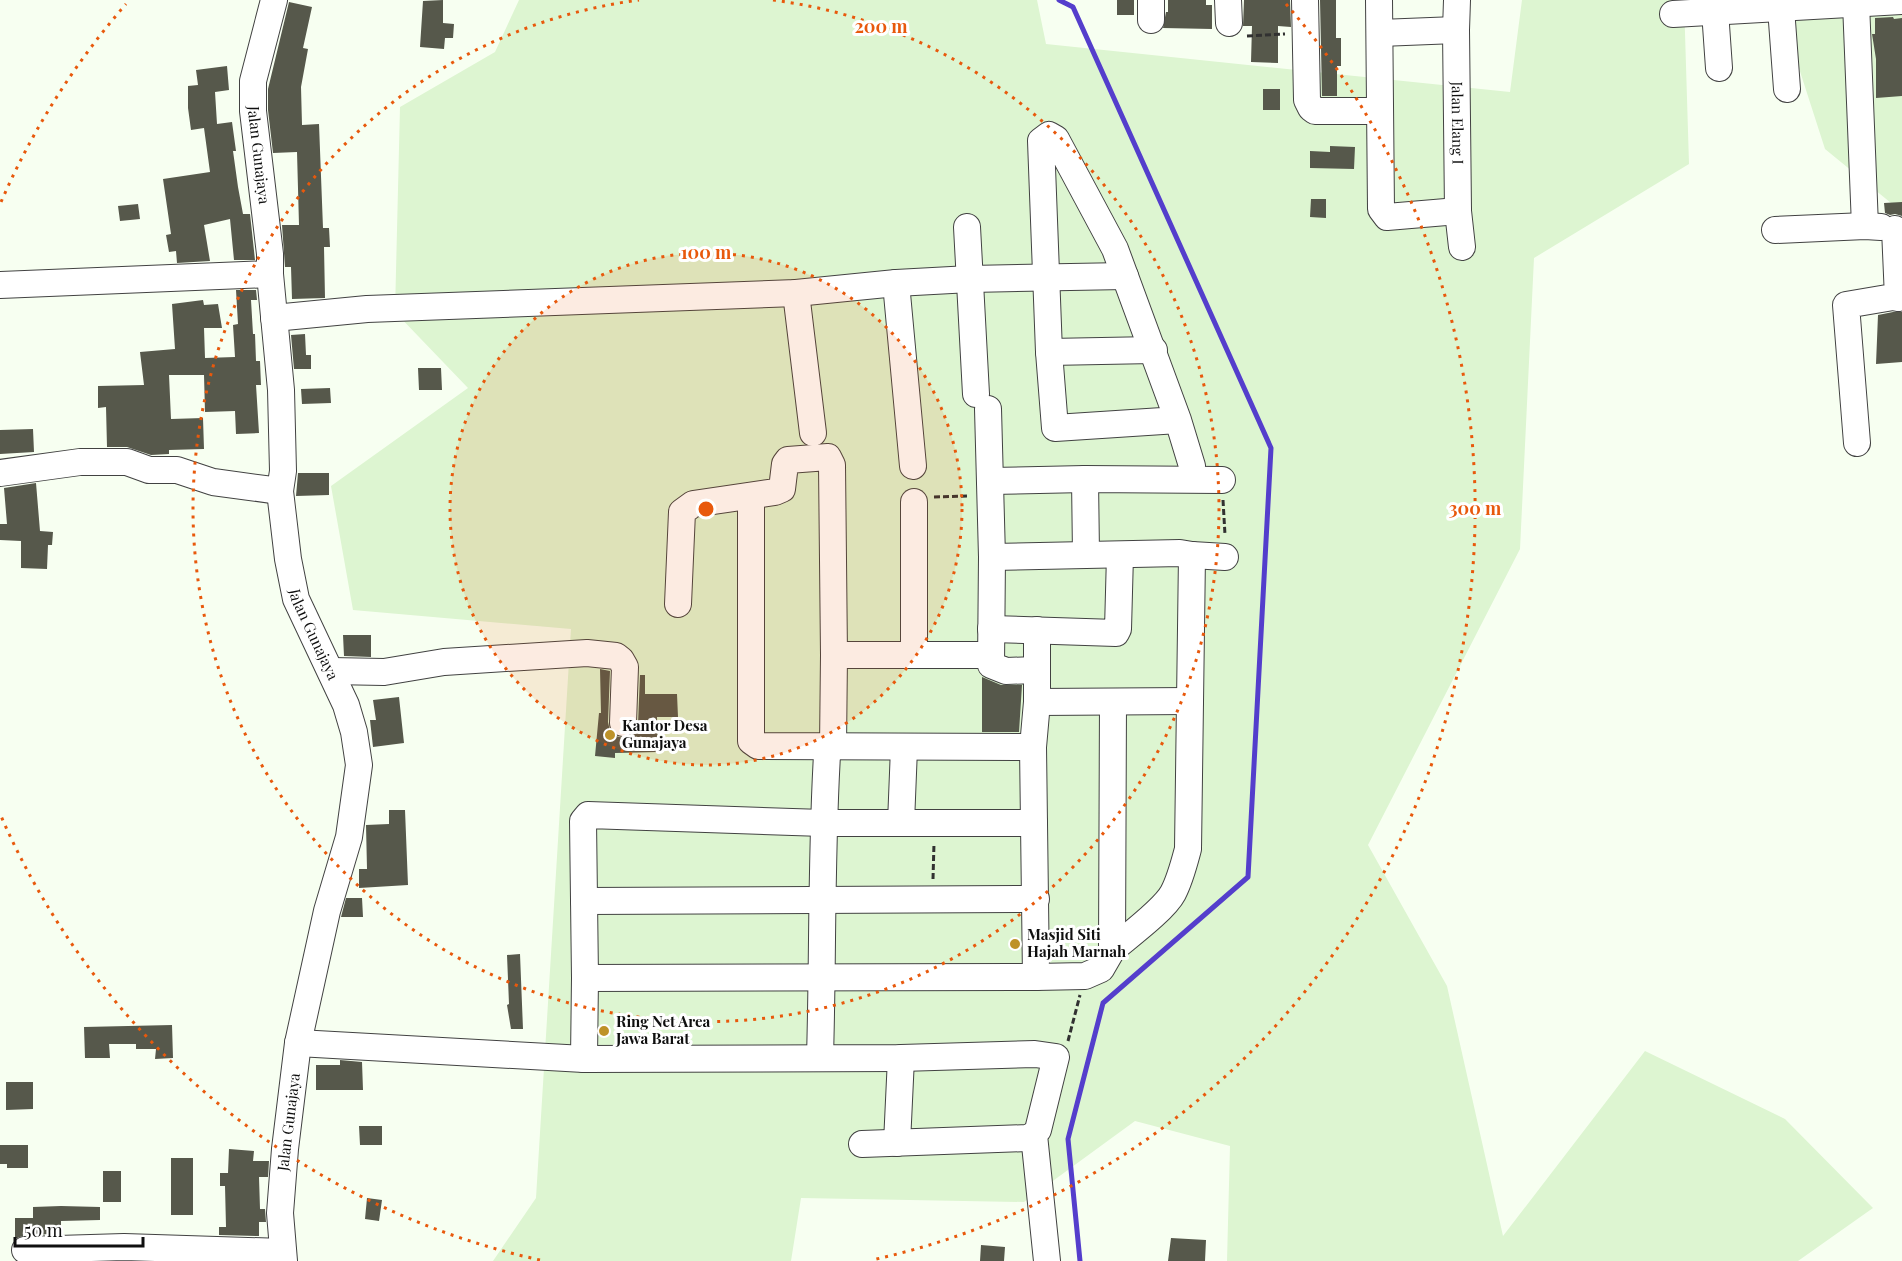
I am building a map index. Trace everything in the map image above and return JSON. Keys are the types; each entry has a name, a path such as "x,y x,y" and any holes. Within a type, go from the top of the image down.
{"street":[{"name":"Jalan Gunajaya","path":"274,0 253,81 253,111 267,222 281,390 283,471 280,490 288,559 296,599 346,705 354,732 358,765 349,837 327,911 298,1043 280,1213 283,1257"},
{"path":"1305,0 1307,100 1311,108 1315,111 1380,111"},
{"path":"1379,0 1381,209 1387,217 1458,212"},
{"name":"Jalan Elang I","path":"1457,0 1458,212 1462,247"},
{"path":"1673,14 1902,1"},
{"path":"1856,3 1866,226"},
{"path":"1781,8 1787,89"},
{"path":"1715,11 1719,68"},
{"path":"1380,33 1456,30"},
{"path":"1178,420 1055,428 1049,351 1041,141 1049,135 1056,139 1115,249 1154,350 1178,420 1191,466"},
{"path":"1775,230 1866,226 1899,229 1898,298 1846,305 1857,443"},
{"path":"967,227 989,488 992,557 991,665 1006,671 1036,670"},
{"path":"0,285 270,274"},
{"path":"274,318 367,309 796,293 896,283 970,279 1125,276"},
{"path":"896,283 913,466"},
{"path":"796,293 813,433"},
{"path":"1049,351 1154,350"},
{"path":"678,604 682,512 693,504 782,489 784,464 788,460 828,458 831,460 833,747 827,755 823,823 820,1057"},
{"path":"0,473 80,462 127,462 149,470 177,470 213,482 280,490"},
{"path":"989,488 1085,479 1221,480"},
{"path":"1085,479 1086,554"},
{"path":"751,496 751,741 758,746 1033,747"},
{"path":"914,502 914,654"},
{"path":"992,557 1180,553 1225,557"},
{"path":"991,629 1116,633 1120,555"},
{"path":"585,978 1036,977 1084,976 1101,969 1112,950 1143,925 1172,896 1188,849 1192,555"},
{"path":"1036,630 1037,702 1033,747 1036,977"},
{"path":"331,671 384,672 444,662 587,652 616,656 625,667 622,723"},
{"path":"834,655 990,655"},
{"path":"1037,702 1190,701"},
{"path":"1112,950 1113,702"},
{"path":"901,823 904,748"},
{"path":"584,1059 583,821 588,815 823,823 1034,823"},
{"path":"584,901 1036,899"},
{"path":"298,1043 584,1059 901,1058 1035,1054 1056,1057 1038,1130 1034,1135 1027,1138 862,1144"},
{"path":"897,1143 901,1058"},
{"path":"1034,1135 1047,1261"},
{"path":"25,1250 124,1247 283,1257"}],"path":[{"path":"1228,12 1233,34 1238,36 1305,33"},
{"path":"1221,480 1225,557"},
{"path":"914,502 921,498 989,488"},
{"path":"932,900 935,824"},
{"path":"1056,1057 1069,1040 1084,976"}],"green space":[{"path":"519,0 1037,0 1046,44 1510,92 1522,0 1684,0 1689,164 1534,258 1520,549 1368,845 1447,986 1503,1236 1645,1051 1785,1119 1873,1208 1798,1261 1227,1261 1230,1146 1135,1121 1024,1202 801,1198 791,1261 493,1261 536,1198 571,629 353,610 331,486 468,388 395,312 400,107 495,52"},
{"path":"1777,0 1902,0 1902,212 1825,149"}],"building":[{"path":"443,0 443,23 454,24 453,38 445,38 444,49 420,47 423,1"},
{"path":"1117,0 1134,0 1134,15 1117,15"},
{"path":"1168,0 1206,0 1206,5 1212,5 1212,29 1163,28 1166,12 1168,12"},
{"path":"1244,0 1290,0 1291,27 1278,26 1278,63 1251,62 1252,26 1243,26"},
{"path":"1320,0 1336,0 1336,38 1341,38 1341,66 1337,66 1337,96 1322,96"},
{"path":"289,2 312,7 303,48 308,49 301,87 302,125 319,124 323,228 329,228 330,247 324,247 325,298 292,299 291,267 285,267 282,225 299,225 297,152 273,153 268,89"},
{"path":"1893,17 1894,19 1902,18 1902,96 1876,98 1876,59 1872,34 1875,34 1875,18"},
{"path":"227,66 229,90 215,92 217,124 232,122 238,187 243,214 250,214 255,260 234,260 230,219 204,225 210,261 177,263 176,251 169,252 166,235 171,234 163,179 210,172 204,128 191,130 188,86 198,85 196,70"},
{"path":"1263,89 1280,89 1280,110 1263,110"},
{"path":"1330,146 1355,147 1354,169 1310,168 1310,151 1330,152"},
{"path":"1311,199 1326,199 1326,218 1310,217"},
{"path":"1902,202 1902,216 1885,213 1884,203"},
{"path":"138,204 140,219 120,221 118,206"},
{"path":"236,290 256,290 257,300 251,300 256,361 260,361 261,385 256,385 259,433 236,434 235,411 205,412 204,375 169,375 171,419 203,418 204,449 169,450 169,454 151,455 127,447 107,447 106,407 98,408 98,386 144,385 140,352 175,349 172,304 203,300 204,305 218,304 222,328 204,328 205,358 235,357 233,325 238,324"},
{"path":"1902,312 1902,362 1876,364 1878,315"},
{"path":"305,334 306,355 311,355 311,369 294,369 291,335"},
{"path":"418,368 441,368 442,390 419,390"},
{"path":"330,388 331,403 302,404 301,389"},
{"path":"33,429 34,452 0,454 0,430"},
{"path":"298,473 329,473 329,495 296,496"},
{"path":"36,483 40,531 53,532 52,545 48,545 47,569 21,568 21,541 0,540 0,524 7,524 4,488"},
{"path":"343,635 371,635 371,657 344,656"},
{"path":"600,669 610,671 608,722 610,731 616,736 623,738 636,730 640,675 645,675 645,694 677,694 678,717 657,717 658,752 615,753 615,758 595,756 599,713 601,713"},
{"path":"982,677 1001,685 1022,685 1019,732 982,732"},
{"path":"399,697 404,743 373,747 370,720 376,720 373,700"},
{"path":"389,810 405,810 408,885 359,888 359,869 367,869 366,825 389,824"},
{"path":"346,898 362,898 363,917 341,917"},
{"path":"520,954 523,1029 511,1029 507,1005 509,1004 507,955"},
{"path":"172,1025 173,1058 155,1059 156,1049 136,1049 136,1044 109,1044 110,1058 85,1058 84,1027"},
{"path":"340,1060 362,1062 363,1090 316,1090 316,1065 340,1065"},
{"path":"6,1082 33,1082 33,1109 6,1110"},
{"path":"359,1126 382,1126 382,1145 360,1145"},
{"path":"0,1145 28,1145 28,1168 7,1168 7,1164 0,1164"},
{"path":"229,1149 254,1151 253,1161 269,1161 268,1177 259,1177 260,1209 265,1209 266,1222 259,1222 259,1236 219,1235 219,1227 226,1227 225,1186 220,1186 220,1173 228,1173"},
{"path":"171,1158 193,1158 193,1215 171,1215"},
{"path":"103,1171 121,1171 121,1202 103,1202"},
{"path":"367,1198 382,1200 379,1221 365,1219"},
{"path":"33,1207 100,1207 100,1220 61,1221 61,1234 25,1235 15,1239 15,1218 33,1218"},
{"path":"1171,1238 1206,1240 1205,1261 1168,1261"},
{"path":"981,1245 1005,1247 1004,1261 980,1261"}],"waterway":[{"path":"1059,0 1073,7 1271,448 1248,877 1103,1003 1068,1139 1080,1261"}],"place":[{"name":"Kantor Desa Gunajaya","path":"610,735"},
{"name":"Masjid Siti Hajah Marnah","path":"1015,944"},
{"name":"Ring Net Area Jawa Barat","path":"604,1031"}]}
